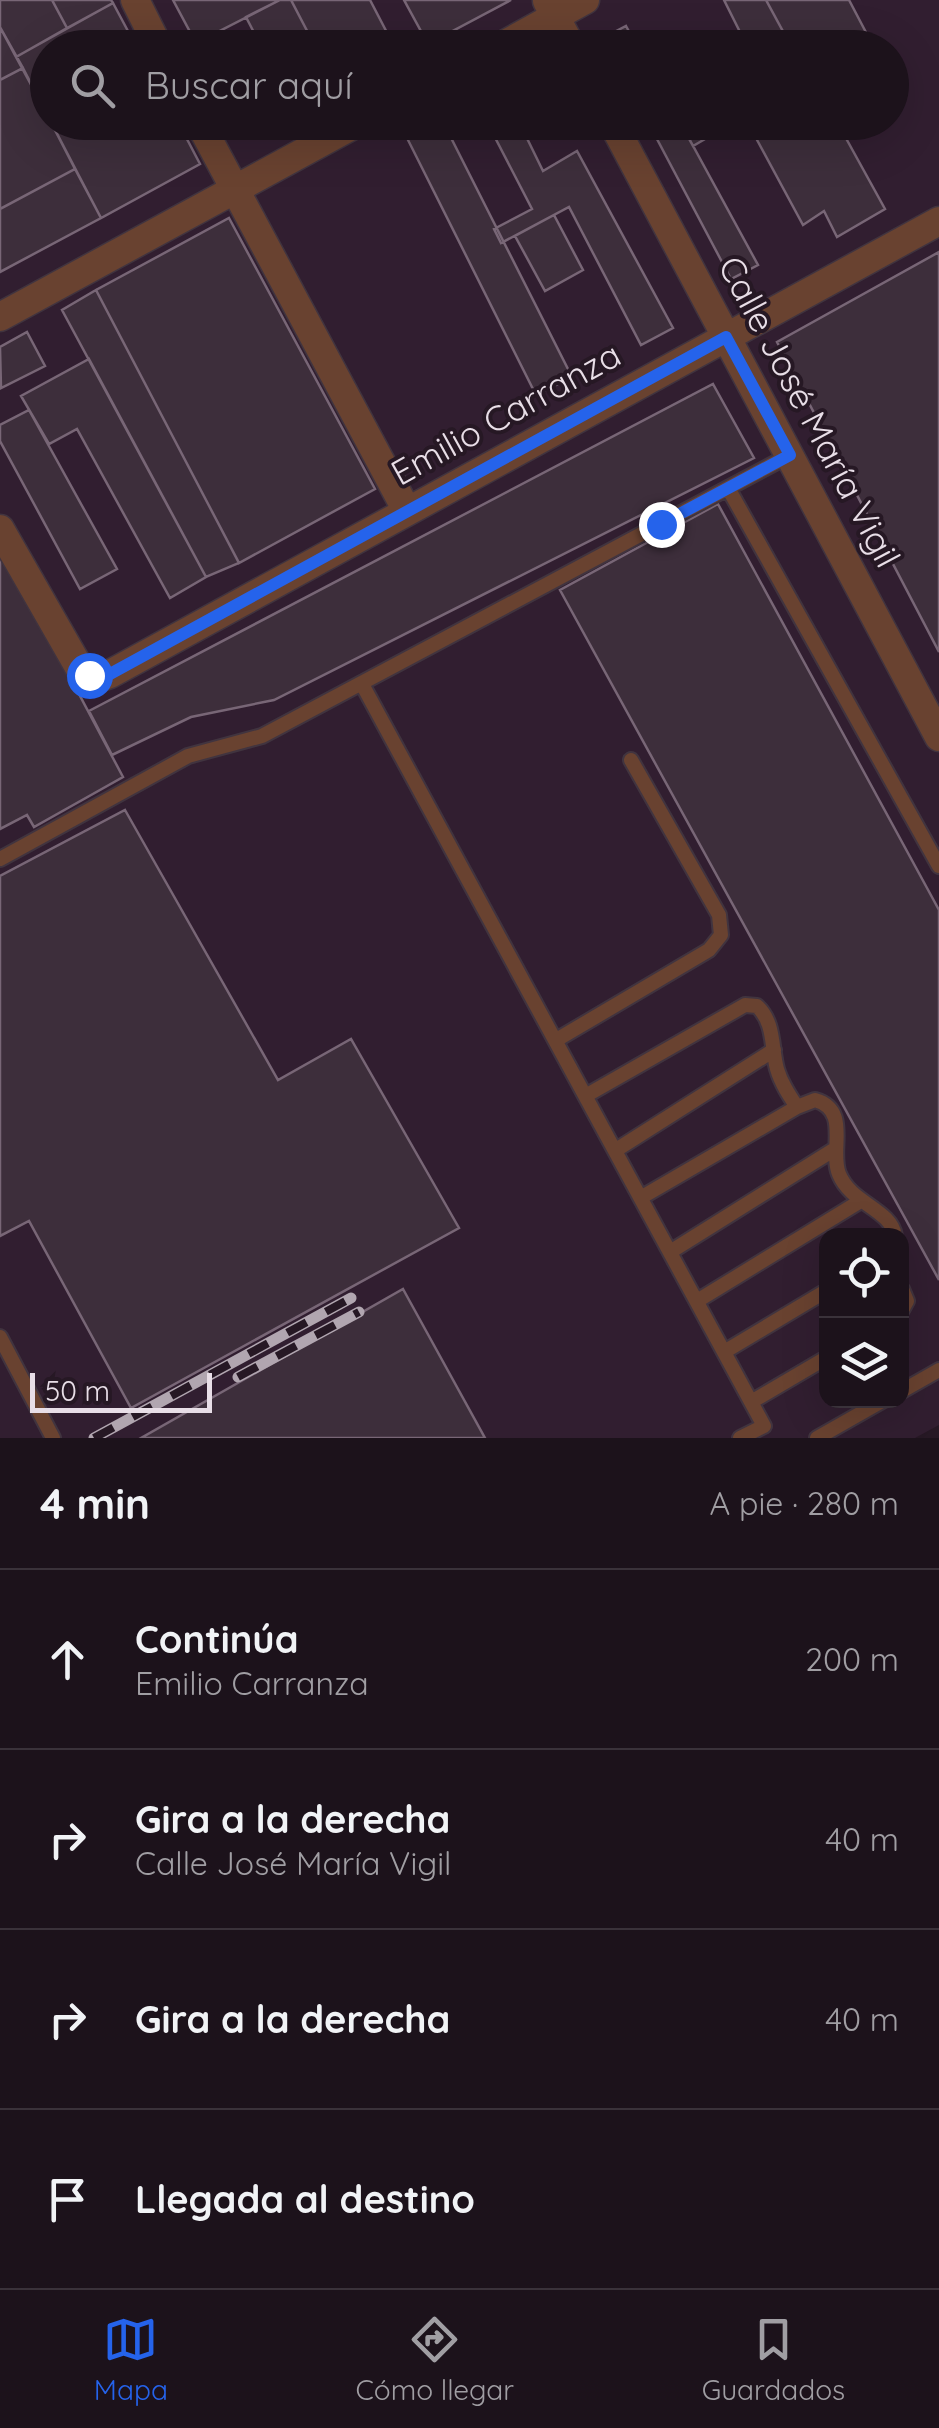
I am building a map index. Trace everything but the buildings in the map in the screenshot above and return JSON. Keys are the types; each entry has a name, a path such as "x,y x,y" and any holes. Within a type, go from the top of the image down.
{"street":[{"path":"134,0 150,30"},
{"path":"522,30 551,8 585,0"},
{"path":"208,140 408,511"},
{"path":"0,317 326,140"},
{"name":"Calle José María Vigil","path":"622,140 939,737"},
{"name":"Emilio Carranza","path":"0,529 80,669 98,678 939,221"}],"lane":[{"path":"0,858 188,756 262,736 790,455"},
{"path":"728,488 939,866"},
{"path":"362,684 588,1094 767,1432 740,1438"},
{"path":"558,1039 709,950 721,935 719,915 631,760"},
{"path":"588,1094 745,1006 758,1006 766,1015 780,1077 798,1106"},
{"path":"616,1150 774,1050"},
{"path":"642,1197 798,1106 815,1100 826,1104 837,1122 835,1149 841,1180 859,1202 890,1222 892,1228"},
{"path":"670,1252 835,1149"},
{"path":"697,1301 859,1202"},
{"path":"724,1352 819,1295"},
{"path":"0,1337 53,1438"},
{"path":"751,1402 819,1362"},
{"path":"909,1387 939,1370"},
{"path":"816,1438 870,1408"}],"shaded area":[{"path":"0,0 939,0 939,1425 915,1438 0,1438"}],"railway":[{"path":"94,1438 351,1298"},
{"path":"238,1377 359,1312"}],"route":[{"path":"89,675 98,678 110,674 726,337 790,455 661,524"}]}
